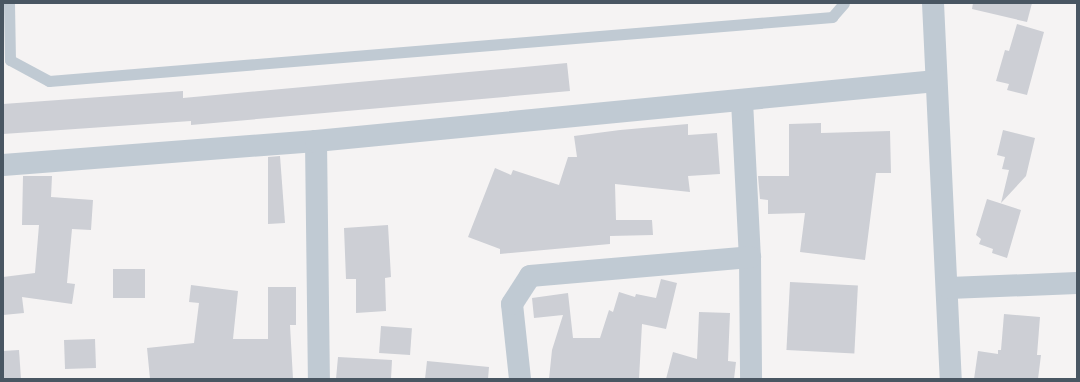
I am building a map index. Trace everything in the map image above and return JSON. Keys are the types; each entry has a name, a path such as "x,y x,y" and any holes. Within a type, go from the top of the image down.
{"street":[{"path":"933,3 936,81 949,288 951,379"},
{"path":"3,165 316,141 742,101 936,81"},
{"path":"742,101 750,257 751,379"},
{"path":"316,141 319,379"},
{"path":"520,379 512,304 530,276 750,257"},
{"path":"949,288 1077,283"}],"lane":[{"path":"8,3 10,60 48,81 832,17 844,3"}],"building":[{"path":"973,3 1032,3 1027,22 972,9"},
{"path":"1017,24 1044,32 1027,95 1007,90 1009,84 996,81 1005,50 1009,51"},
{"path":"567,63 570,91 191,125 191,121 3,134 3,104 183,91 183,98"},
{"path":"821,123 821,133 890,131 891,173 876,173 865,260 800,252 805,213 768,214 768,200 760,199 758,176 789,176 789,124"},
{"path":"688,124 688,135 717,133 720,174 688,176 690,192 615,184 616,220 652,220 653,235 610,236 610,244 500,254 500,249 468,237 495,168 511,175 513,170 559,185 568,157 577,157 574,136"},
{"path":"1003,130 1035,138 1026,176 1001,203 1009,170 1002,169 1005,157 997,155"},
{"path":"280,156 285,223 268,224 268,157"},
{"path":"23,176 52,176 51,197 93,200 91,230 72,229 67,283 75,284 72,304 22,297 24,313 3,315 3,277 35,273 39,225 22,225"},
{"path":"987,199 1021,210 1007,258 992,253 993,249 979,244 981,239 976,235"},
{"path":"388,225 391,277 385,278 386,311 356,313 356,279 346,279 344,228"},
{"path":"113,269 145,269 145,298 113,298"},
{"path":"661,279 677,283 666,329 642,324 639,379 549,379 552,350 563,315 534,318 532,298 568,293 573,338 600,338 609,310 613,312 619,292 635,297 636,294 656,298"},
{"path":"790,282 858,286 854,353 786,350"},
{"path":"191,285 238,291 233,339 268,339 268,287 296,287 296,325 290,325 293,379 150,379 147,348 194,343 199,303 189,302"},
{"path":"699,312 730,313 728,361 736,362 734,379 666,379 673,352 697,359"},
{"path":"1004,314 1040,317 1037,355 1041,355 1038,379 974,379 978,351 998,354 998,350 1001,350"},
{"path":"381,326 412,328 410,355 379,353"},
{"path":"95,339 96,368 65,369 64,340"},
{"path":"19,350 21,379 3,379 3,351"},
{"path":"338,357 392,360 391,379 336,379"},
{"path":"427,361 489,367 488,379 425,379"}]}
